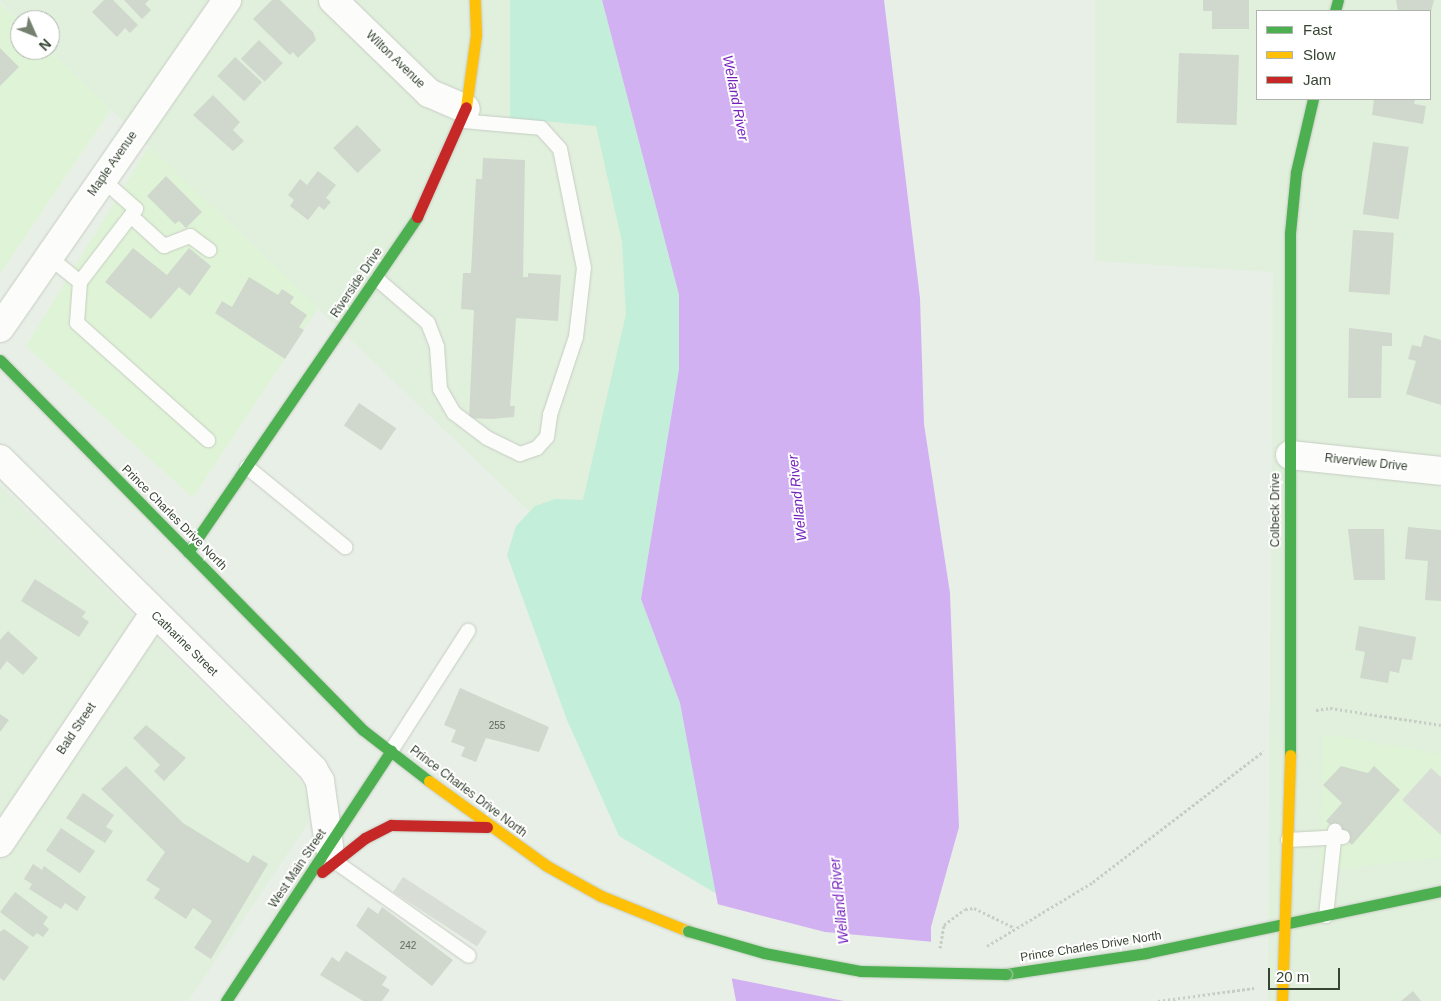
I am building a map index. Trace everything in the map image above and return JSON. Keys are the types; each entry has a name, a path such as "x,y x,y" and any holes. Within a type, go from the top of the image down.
{"main road":[{"name":"Riverside Drive","path":"188,552 377,279 426,204 464,115 476,35 476,0"},
{"name":"Colbeck Drive","path":"1282,1001 1288,840 1290,233 1296,172 1312,100"},
{"name":"Prince Charles Drive North","path":"0,360 363,730 488,827 601,896 688,931 764,953 861,971 1006,974 1074,966 1441,891"},
{"name":"West Main Street","path":"226,1001 306,882 330,854 391,751"},
{"path":"330,854 374,832 397,824 488,827"}],"street":[{"name":"Maple Avenue","path":"0,328 227,0"},
{"name":"Wilton Avenue","path":"332,0 429,93 464,115"},
{"name":"Riverview Drive","path":"1290,455 1441,471"},
{"name":"Catharine Street","path":"0,459 317,775 330,854"},
{"name":"Bald Street","path":"0,843 154,614"}],"lane":[{"path":"377,279 428,323 437,347 440,389 454,413 487,438 520,454 537,448 547,437 550,415 576,337 584,268 560,149 541,128 464,115"},
{"path":"103,180 136,208 80,282 77,324 208,440"},
{"path":"131,216 164,246 190,236 209,250"},
{"path":"49,257 80,282"},
{"path":"247,467 345,547"},
{"path":"391,751 468,631"},
{"path":"1288,840 1337,835 1326,916"},
{"path":"330,854 469,956"}],"path":[{"path":"1318,709 1441,726"},
{"path":"987,946 1014,927 1093,882 1267,748"},
{"path":"938,946 944,925 966,909 974,908 1014,927"},
{"path":"1158,1001 1254,988"}],"shaded area":[{"path":"0,0 602,0 669,423 555,536 59,60 60,10 10,11"},
{"path":"510,0 602,0 679,295 679,369 641,599 680,703 717,894 619,836 567,720 507,555 516,526 535,506 555,499 583,500 626,314 622,242 596,126 510,118"},
{"path":"1095,0 1441,0 1441,1001 1268,1001 1273,272 1095,261"},
{"path":"0,3 10,12 10,60 59,60 111,110 0,274"},
{"path":"149,146 318,308 193,498 26,346"},
{"path":"0,485 299,779 310,801 308,823 188,1001 0,1001"},
{"path":"1322,734 1441,754 1441,857 1321,871"},
{"path":"1431,768 1441,777 1441,835 1402,800"},
{"path":"403,877 487,931 477,947 393,892"}],"water":[{"name":"Welland River","path":"602,0 884,0 920,298 924,424 950,593 959,827 931,927 931,1001 736,1001 680,703 641,599 679,369 679,295"}],"pier":[{"path":"717,904 825,932 934,942 934,1001 844,1001 730,978"}],"building":[{"path":"104,0 113,0 138,25 130,33 125,28 117,37 92,12"},
{"path":"124,0 149,0 145,4 151,10 142,19"},
{"path":"272,0 280,0 313,32 316,40 298,58 293,52 290,55 253,19"},
{"path":"1203,0 1249,0 1249,29 1212,29 1212,11 1203,11"},
{"path":"1396,0 1434,0 1431,11 1398,10"},
{"path":"259,40 283,63 265,82 241,59"},
{"path":"0,48 19,67 0,86"},
{"path":"1179,53 1239,55 1237,125 1177,123"},
{"path":"235,57 262,82 244,101 217,76"},
{"path":"213,95 240,122 233,130 244,141 233,151 193,115"},
{"path":"1374,100 1415,100 1414,104 1426,106 1423,124 1372,115"},
{"path":"357,125 381,150 358,173 333,148"},
{"path":"1373,142 1409,147 1398,219 1363,214"},
{"path":"483,158 525,160 523,277 528,277 528,273 561,275 558,321 516,318 510,406 515,406 514,417 492,419 469,418 474,310 461,309 463,273 471,273 476,179 482,179"},
{"path":"318,171 336,185 326,198 331,202 324,210 319,206 308,220 290,206 294,200 288,195 300,179 307,185"},
{"path":"166,176 202,212 186,228 179,221 175,224 147,196"},
{"path":"1353,230 1394,233 1390,295 1349,292"},
{"path":"133,248 167,275 189,248 211,266 190,296 179,287 151,319 105,282"},
{"path":"249,277 278,295 282,289 294,297 290,303 307,315 299,327 304,330 285,359 215,313 222,301 232,307"},
{"path":"1349,328 1392,333 1392,346 1382,346 1381,398 1348,398"},
{"path":"1424,335 1441,340 1441,405 1406,394 1416,361 1408,359 1412,345 1421,347"},
{"path":"359,403 396,428 381,451 344,425"},
{"path":"1408,527 1441,530 1441,601 1425,600 1428,561 1405,559"},
{"path":"1348,529 1384,529 1385,580 1354,580"},
{"path":"35,579 86,612 82,617 89,622 79,637 21,601"},
{"path":"1359,626 1416,637 1412,660 1402,659 1399,673 1390,671 1388,683 1360,678 1365,652 1355,650"},
{"path":"8,631 38,658 23,675 7,661 0,670 0,640"},
{"path":"460,688 549,727 539,752 486,738 476,762 461,756 465,747 451,742 456,730 444,725"},
{"path":"0,714 9,720 0,732"},
{"path":"146,725 186,758 164,781 154,771 160,765 133,738"},
{"path":"126,766 183,823 248,863 253,855 268,864 211,959 194,948 212,921 193,908 186,919 154,898 160,889 146,880 165,852 101,789"},
{"path":"1341,766 1368,773 1374,766 1400,790 1352,845 1326,821 1342,803 1323,785"},
{"path":"83,793 114,815 106,827 113,831 105,843 66,818"},
{"path":"61,828 95,851 80,873 46,850"},
{"path":"33,864 42,870 44,866 86,897 77,911 65,903 61,909 29,889 32,884 24,879"},
{"path":"15,892 48,917 43,924 49,929 43,937 37,933 33,937 0,912"},
{"path":"368,907 378,914 382,907 453,960 432,986 356,926"},
{"path":"4,929 29,947 4,981 0,978 0,932"},
{"path":"346,951 387,977 382,985 390,990 382,1001 363,1001 320,975 332,957 339,962"},
{"path":"1413,991 1421,1001 1401,1001"}],"traffic: fast":[{"path":"1335,10 1338,0"},
{"path":"1290,755 1290,233 1296,172 1313,100"},
{"path":"188,552 417,217"},
{"path":"0,360 363,730 429,781"},
{"path":"226,1001 391,751"},
{"path":"1006,974 1146,953 1441,891"},
{"path":"688,931 764,953 861,971 1006,974"}],"traffic: slow":[{"path":"466,107 476,35 475,0"},
{"path":"1282,1001 1290,755"},
{"path":"429,781 547,866 601,896 688,931"}],"traffic: jam":[{"path":"417,217 466,107"},
{"path":"322,872 365,838 391,825 487,827"}]}
